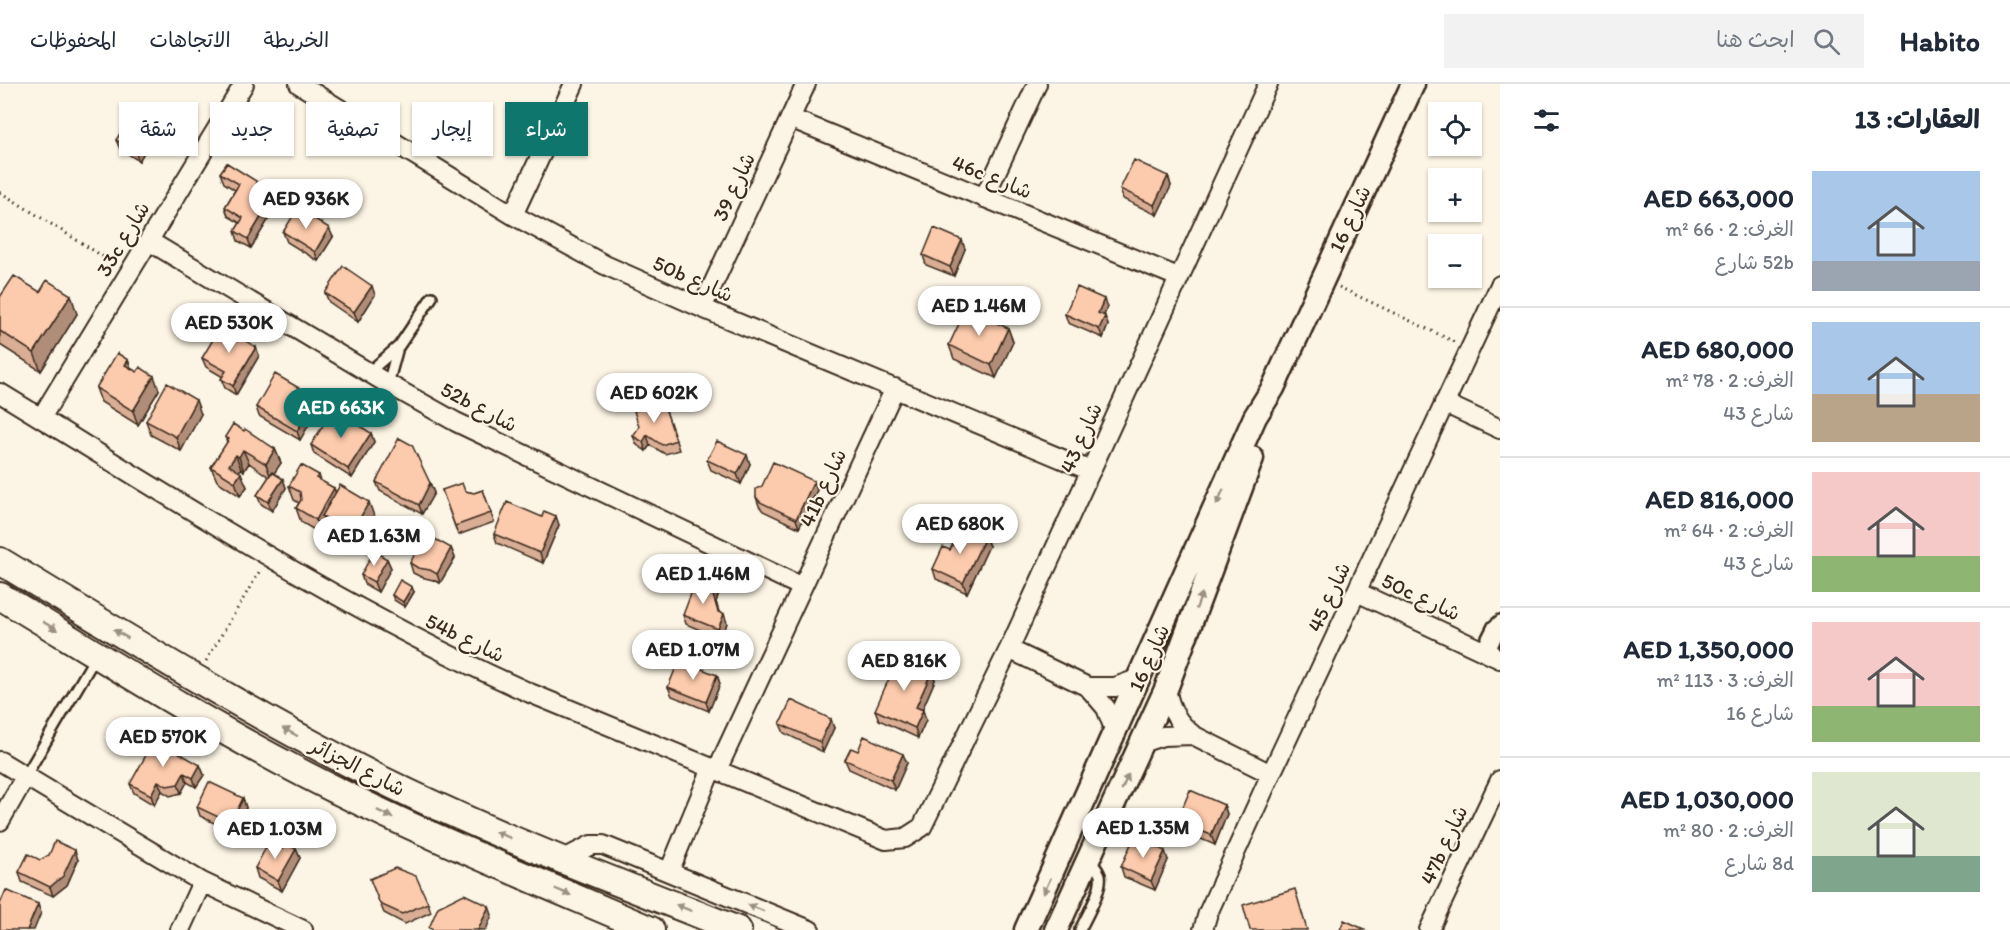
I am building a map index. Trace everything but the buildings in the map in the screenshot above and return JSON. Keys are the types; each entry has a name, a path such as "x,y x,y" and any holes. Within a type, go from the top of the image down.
{"main road":[{"name":"شارع الجزائر","path":"0,561 279,726 380,778 492,830 738,930"},
{"name":"شارع الجزائر","path":"0,596 236,738 364,805 651,930"}],"street":[{"name":"33c شارع","path":"40,418 244,84"},
{"name":"50b شارع","path":"299,84 513,215 605,265 1091,471"},
{"path":"513,215 574,84"},
{"name":"شارع 39","path":"702,308 806,84"},
{"path":"984,198 1037,84"},
{"name":"شارع 43","path":"931,809 1009,649 1268,84"},
{"name":"شارع 16","path":"1056,930 1144,742 1166,689 1261,435 1273,388 1413,84"},
{"name":"46c شارع","path":"790,118 1178,277"},
{"name":"52b شارع","path":"148,241 388,384 519,453 802,587"},
{"name":"شارع 45","path":"1203,930 1208,913 1271,774 1500,285"},
{"name":"41b شارع","path":"669,872 715,769 895,388"},
{"name":"شارع 16","path":"1026,930 1116,734 1255,417 1262,402 1273,388"},
{"name":"54b شارع","path":"0,393 268,557 416,639 472,667 886,840 905,838 922,827 931,809"},
{"path":"1444,403 1500,429"},
{"name":"50c شارع","path":"1357,592 1490,654"},
{"path":"1009,649 1088,687 1106,708 1116,734"},
{"path":"1088,687 1115,687 1140,678"},
{"path":"1166,689 1177,720 1193,735 1271,774"},
{"path":"1144,742 1173,734 1193,735"},
{"path":"0,761 202,882 303,930"},
{"path":"0,821 25,777"},
{"name":"47b شارع","path":"1429,930 1500,780"},
{"path":"564,859 597,844 810,930"},
{"path":"180,930 202,882"}],"lane":[{"path":"369,372 385,361 399,346 432,297"},
{"path":"388,384 393,360 399,346"},
{"path":"1490,654 1493,626 1500,620"},
{"path":"1490,654 1500,629"},
{"path":"25,777 97,654"},
{"path":"1080,930 1100,882 1097,869 1089,859"}],"path":[{"path":"0,192 129,273"},
{"path":"1323,279 1470,350"},
{"path":"196,678 268,557"}]}
